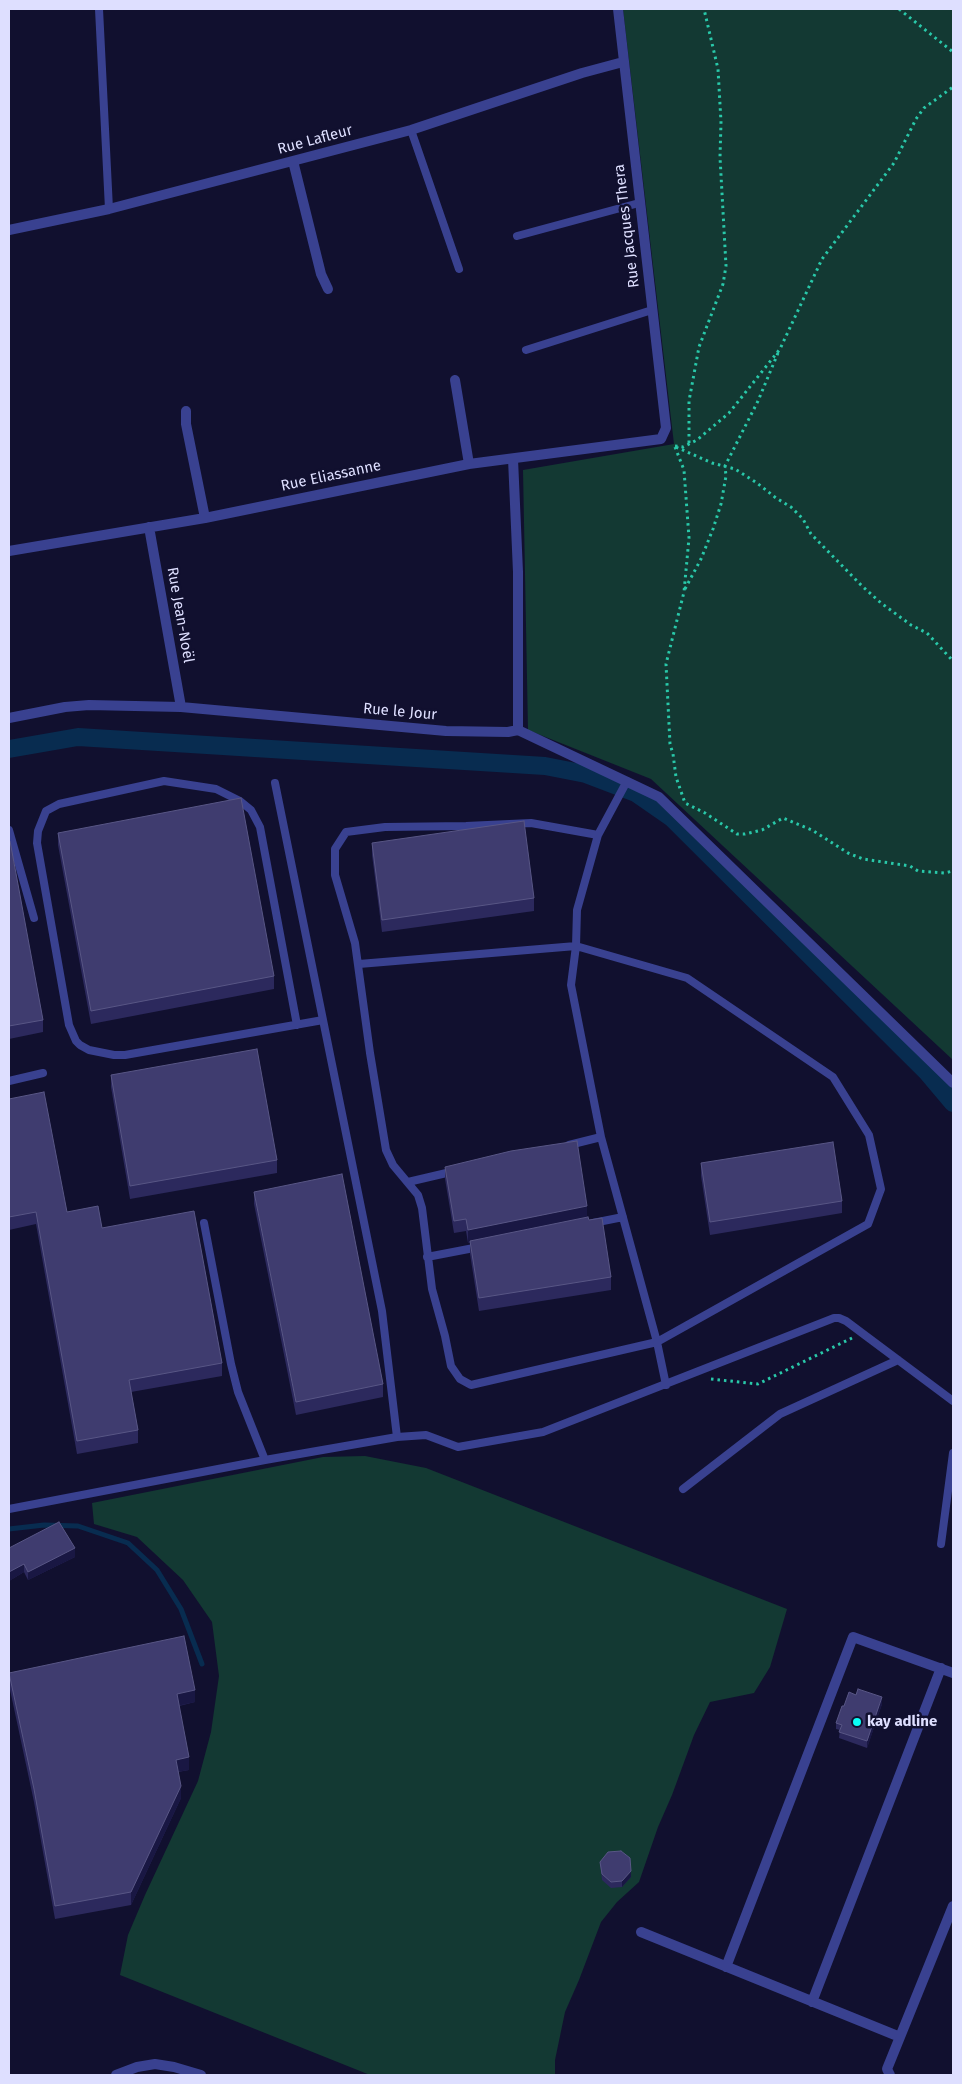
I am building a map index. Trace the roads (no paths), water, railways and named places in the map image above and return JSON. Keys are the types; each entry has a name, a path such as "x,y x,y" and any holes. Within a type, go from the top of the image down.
{"street":[{"name":"Rue Jacques Thera","path":"618,9 666,428 661,439"},
{"name":"Rue Lafleur","path":"9,230 109,208 411,130 582,73 623,62"},
{"path":"293,161 320,274 328,290"},
{"path":"455,380 469,464"},
{"path":"186,411 186,424 205,518"},
{"name":"Rue Eliassanne","path":"9,551 205,518 469,464 661,439"},
{"path":"513,459 518,572 518,730 659,796 953,1084"},
{"name":"Rue Jean-Noël","path":"149,527 181,708"},
{"name":"Rue le Jour","path":"9,718 65,707 89,705 181,708 446,731 508,732 518,730"},
{"path":"726,1967 853,1637 953,1673"},
{"path":"812,2002 941,1668"},
{"path":"890,2075 887,2069 953,1906"},
{"path":"641,1932 900,2037"},
{"path":"116,2075 138,2067 155,2064 174,2067 201,2075"}],"lane":[{"path":"99,9 109,208"},
{"path":"411,130 459,269"},
{"path":"517,236 639,204"},
{"path":"526,350 652,310"},
{"path":"627,781 598,835 577,910 576,946 571,985 601,1137 657,1342 666,1385"},
{"path":"297,1025 260,827 252,810 240,801 216,789 164,782 59,804 46,811 38,831 37,843 69,1025 76,1041 80,1045 89,1050 125,1055 297,1025 323,1020"},
{"path":"275,783 382,1311 397,1437"},
{"path":"359,964 576,946 687,978 833,1077 869,1134 881,1189 868,1224 657,1342 471,1385 460,1379 451,1366 432,1289 422,1208 418,1195 393,1165 386,1150 370,1053 356,943 335,875 335,850 346,832 385,827 531,823 598,835"},
{"path":"9,830 34,918"},
{"path":"9,1081 43,1073"},
{"path":"563,1146 601,1137"},
{"path":"408,1182 466,1169"},
{"path":"586,1225 623,1217"},
{"path":"204,1223 233,1373 238,1392 264,1460"},
{"path":"427,1258 492,1244"},
{"path":"9,1508 397,1437 426,1435 458,1446 543,1432 688,1377 834,1318 846,1321 953,1401"},
{"path":"683,1489 780,1414 898,1360"},
{"path":"941,1544 953,1454"}],"waterway":[{"path":"9,749 78,737 545,766 586,774 636,793 672,818 926,1071 953,1103"},
{"path":"9,1529 44,1525 78,1526 128,1543 157,1570 181,1609 202,1664"}],"place":[{"name":"kay adline","path":"857,1722"}]}
